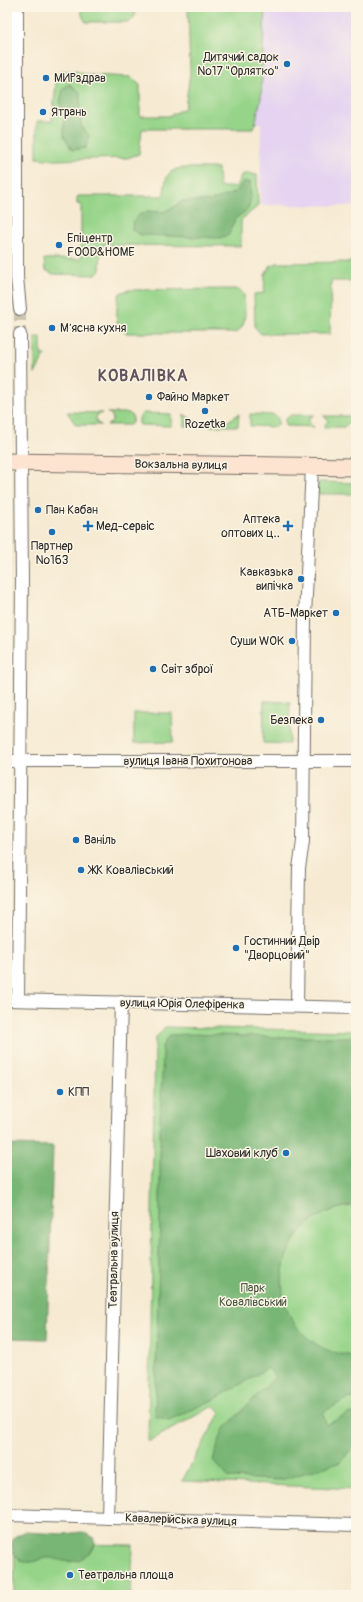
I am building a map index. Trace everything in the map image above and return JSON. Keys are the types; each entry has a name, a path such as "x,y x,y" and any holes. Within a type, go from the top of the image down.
{"main road":[{"name":"Вокзальна вулиця","path":"14,462 356,467"}],"street":[{"path":"17,7 17,277 20,309"},
{"path":"12,1000 20,761 22,582 14,462 20,334"},
{"path":"297,1006 299,868 303,842 305,616 312,466"},
{"name":"вулиця Івана Похитонова","path":"7,761 356,761"},
{"name":"вулиця Юрія Олефіренка","path":"12,1000 356,1008"},
{"name":"Театральна вулиця","path":"108,1518 121,1002"},
{"name":"Кавалерійська вулиця","path":"7,1515 356,1525"}],"shaded area":[{"name":"Дитячий садок №17 \"Орлятко\"","path":"219,7 356,7 356,206 260,205 261,123 219,121"}],"green space":[{"path":"81,7 134,7 135,15 132,20 128,22 86,22 82,15"},
{"path":"188,7 265,7 261,98 254,129 142,129 139,154 127,158 55,160 37,158 37,121 52,121 56,76 61,71 75,71 88,75 131,77 140,85 140,116 169,116 185,108 190,74"},
{"path":"69,84 80,92 81,126 89,135 86,148 72,150 64,136 64,116 60,103 63,89"},
{"path":"181,168 218,168 219,187 237,187 241,175 248,173 257,175 258,206 241,220 241,246 101,245 100,270 95,275 53,274 45,270 44,259 81,259 81,204 77,204 78,196 163,196 165,182 168,175 171,172"},
{"path":"243,182 250,182 251,197 248,209 235,219 229,235 219,238 141,235 132,230 133,221 139,215 148,211 163,212 182,201 209,201 229,195 237,191"},
{"path":"356,262 356,281 331,281 330,334 261,334 255,327 254,294 264,293 265,275 270,266 277,263"},
{"path":"236,289 241,291 244,295 245,317 242,326 235,333 127,333 119,327 118,324 117,305 119,296 120,293 128,290"},
{"path":"35,337 41,337 41,355 45,355 35,374"},
{"path":"67,412 102,413 97,415 96,419 97,423 101,425 76,425"},
{"path":"107,413 129,413 133,417 132,423 130,425 107,425 111,423 113,419 111,414"},
{"path":"143,413 171,414 171,426 140,425 139,418"},
{"path":"184,414 195,422 202,422 202,426 184,426"},
{"path":"239,414 238,426 209,426 209,422 225,423"},
{"path":"250,414 274,415 278,418 278,425 275,427 250,426"},
{"path":"291,415 314,415 310,417 309,422 314,427 285,426 285,419"},
{"path":"323,416 356,416 344,427 323,427 328,421 327,418"},
{"path":"319,482 356,483 356,494 317,494"},
{"path":"264,701 290,702 289,744 263,743"},
{"path":"134,713 172,713 173,742 134,743"},
{"name":"Парк Ковалівський","path":"165,1027 356,1031 356,1489 182,1481 220,1413 213,1406 148,1442 155,1039"},
{"name":"Парк Ковалівський","path":"189,1034 275,1037 356,1037 356,1206 335,1209 325,1213 316,1218 301,1231 291,1246 285,1263 282,1281 284,1299 290,1317 301,1332 325,1349 340,1354 356,1356 356,1397 347,1399 323,1412 326,1425 350,1413 356,1415 356,1443 341,1462 281,1480 229,1478 213,1460 223,1430 275,1377 268,1368 217,1398 169,1420 155,1416 162,1046 169,1035"},
{"path":"7,1145 53,1146 47,1339 7,1338"},
{"path":"24,1532 64,1534 82,1532 93,1537 95,1545 86,1556 78,1560 69,1562 48,1558 33,1562 24,1562 15,1556 12,1546 14,1537"},
{"path":"15,1543 133,1545 131,1595 14,1595"}],"tunnel":[{"path":"20,309 20,334"}],"place":[{"name":"Дитячий садок №17 \"Орлятко\"","path":"287,64"},
{"name":"МИРздрав","path":"46,78"},
{"name":"Ятрань","path":"43,112"},
{"name":"Епіцентр FOOD&HOME","path":"59,245"},
{"name":"Мʼясна кухня","path":"52,328"},
{"name":"Файно Маркет","path":"149,397"},
{"name":"Rozetka","path":"205,411"},
{"name":"Пан Кабан","path":"38,510"},
{"name":"Мед-сервіс","path":"88,526"},
{"name":"Аптека оптових ц‥","path":"288,526"},
{"name":"Партнер №163","path":"52,532"},
{"name":"Кавказька випічка","path":"301,579"},
{"name":"АТБ-Маркет","path":"336,613"},
{"name":"Суши WOK","path":"292,641"},
{"name":"Світ зброї","path":"153,669"},
{"name":"Безпека","path":"321,720"},
{"name":"Ваніль","path":"76,840"},
{"name":"ЖК Ковалівський","path":"81,870"},
{"name":"Гостинний Двір \"Дворцовий\"","path":"236,948"},
{"name":"КПП","path":"60,1092"},
{"name":"Шаховий клуб","path":"286,1153"},
{"name":"Театральна площа","path":"70,1575"}],"district":[{"name":"КОВАЛІВКА","path":"143,376"}]}
